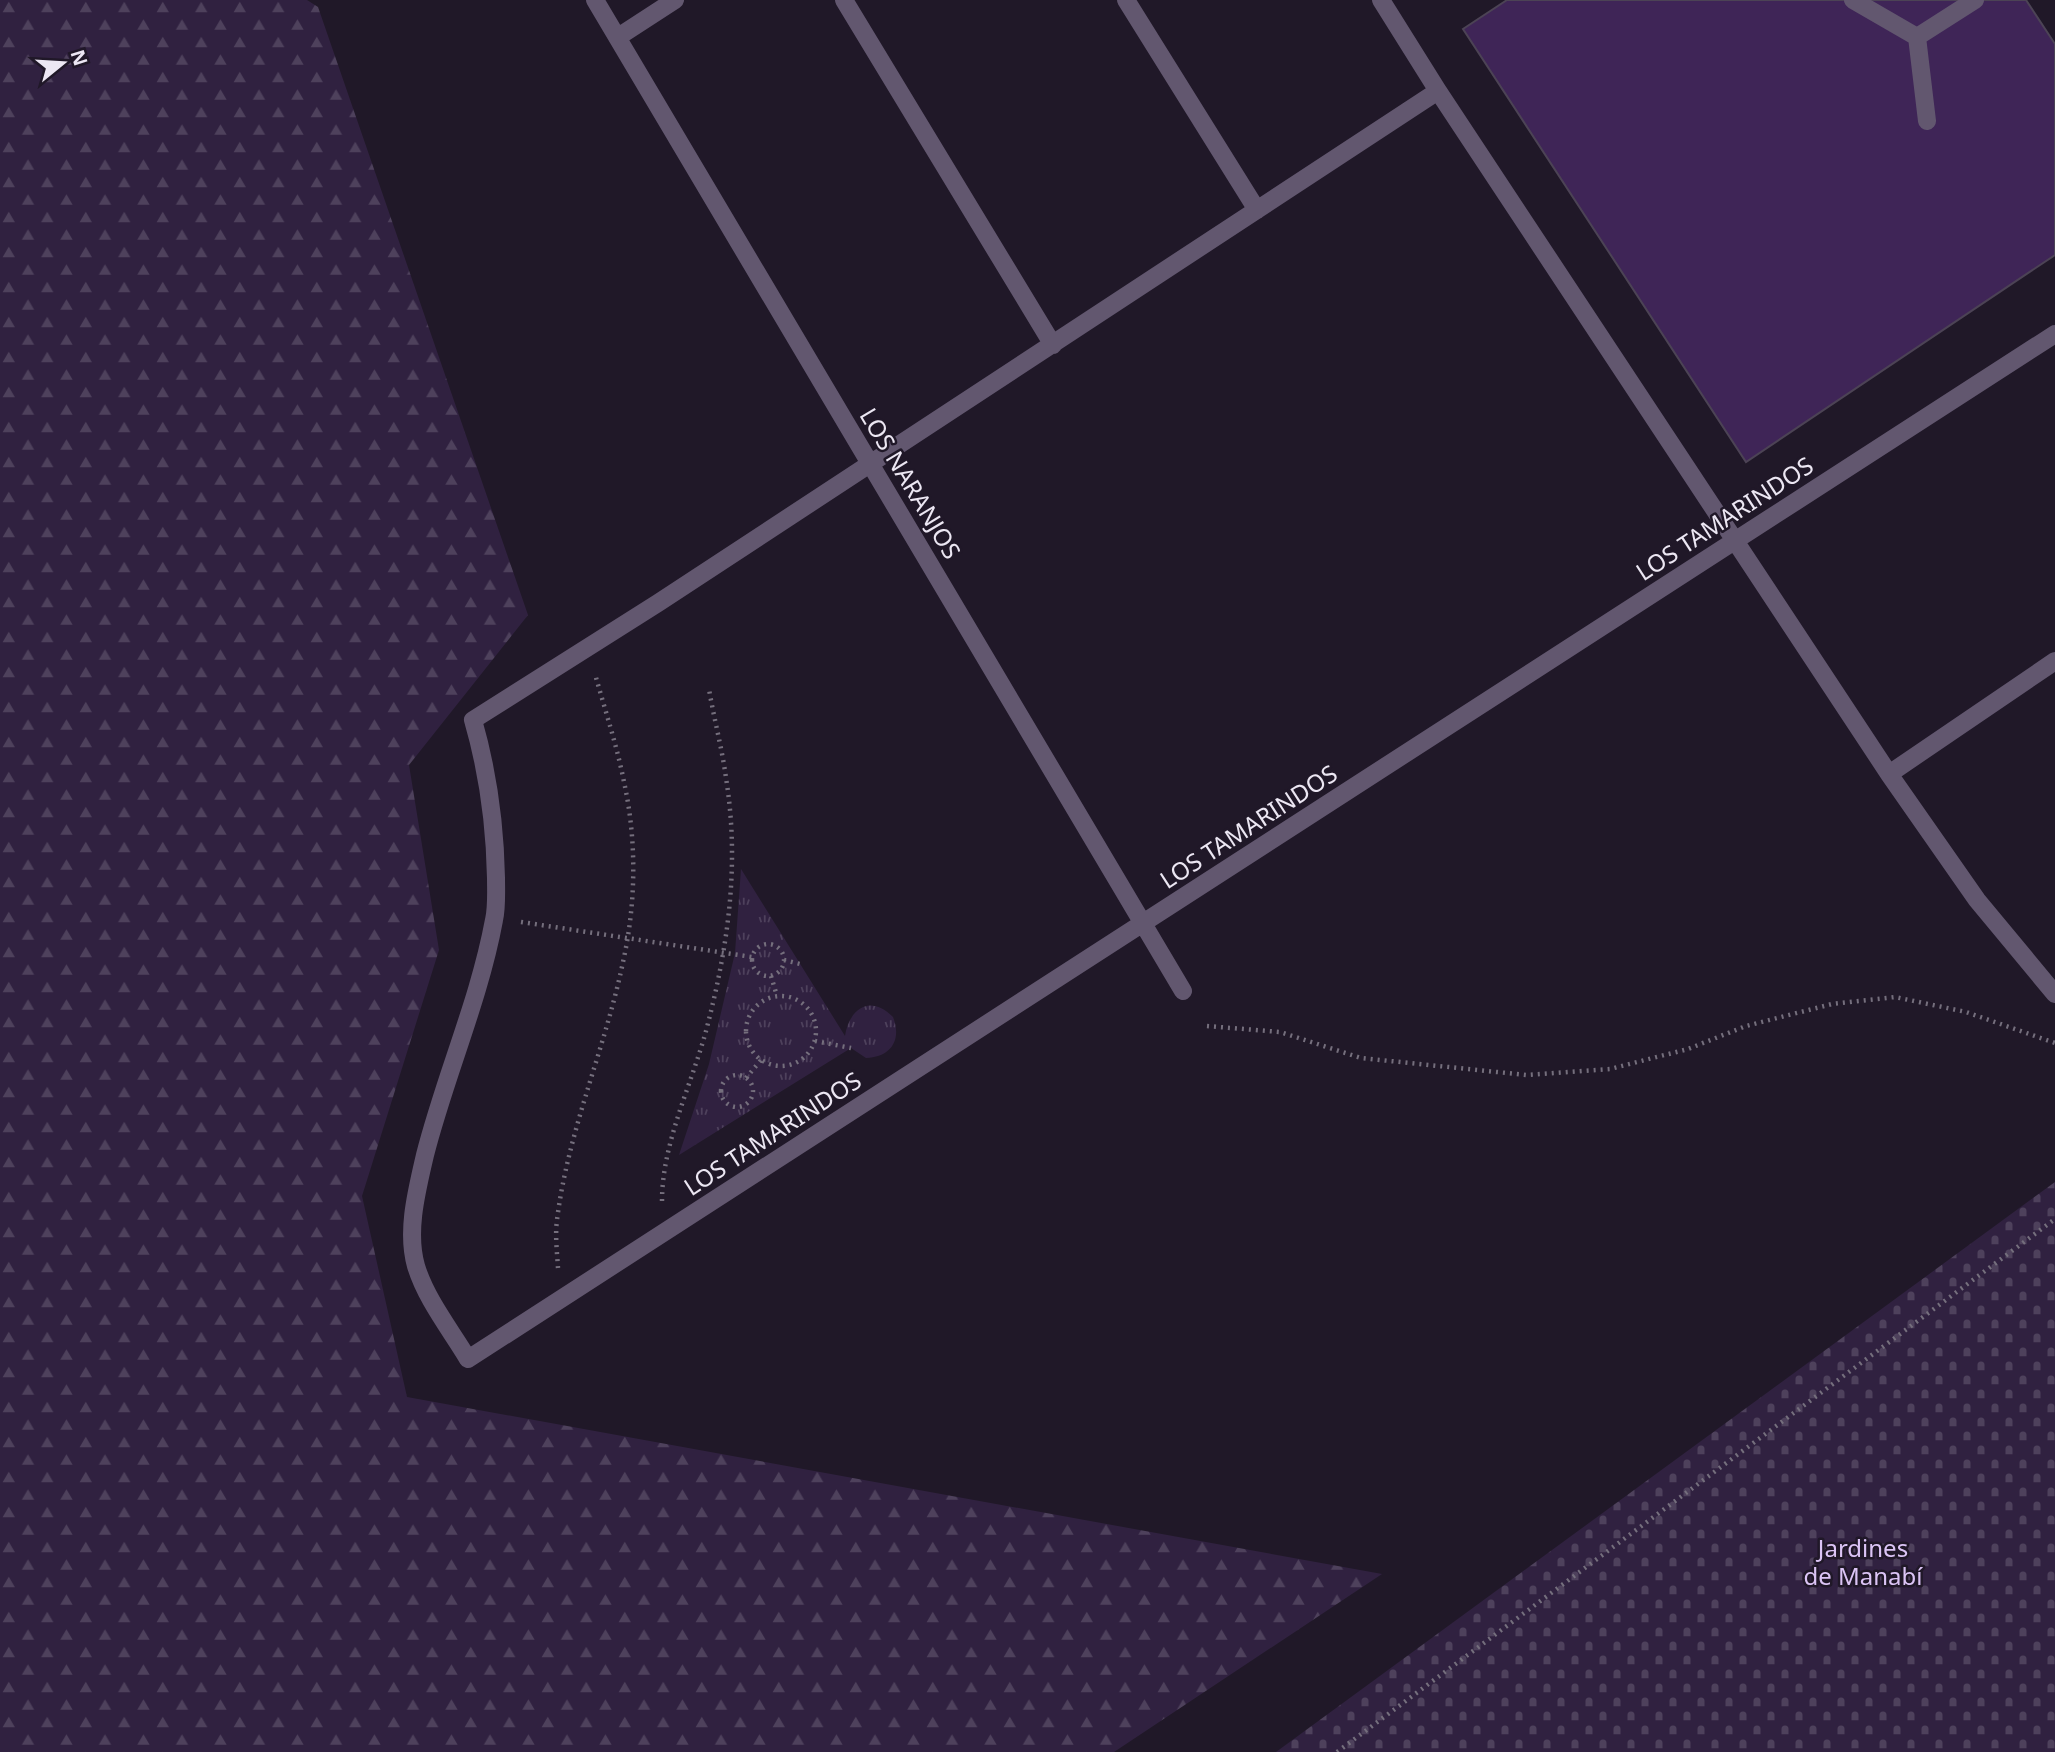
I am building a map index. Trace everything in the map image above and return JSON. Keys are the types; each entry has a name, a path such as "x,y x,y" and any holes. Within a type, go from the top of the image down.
{"street":[{"name":"LOS NARANJOS","path":"595,0 1183,991"},
{"path":"618,37 675,0"},
{"path":"844,0 1053,345"},
{"path":"1126,0 1256,210"},
{"path":"1381,0 1438,91 1889,774 1977,900 2052,983"},
{"path":"1853,0 1917,37"},
{"path":"1917,37 1975,0"},
{"path":"1917,37 1927,121"},
{"path":"495,918 495,850 491,800 482,750 473,720 871,464 1438,91"},
{"name":"LOS TAMARINDOS","path":"495,918 474,997 434,1119 419,1180 412,1224 416,1265 429,1295 468,1359 2055,334"},
{"path":"1889,774 2055,661"}],"path":[{"path":"559,1300 556,1222 579,1115 607,1027 628,938 632,899 633,842 625,783 588,648"},
{"path":"662,1233 662,1186 677,1122 705,1035 725,953 730,907 732,850 727,779 709,689"},
{"path":"495,918 752,957"},
{"path":"767,943 777,946 784,960 780,971 771,976 753,967 752,957 757,947 767,943"},
{"path":"784,960 800,964"},
{"path":"771,976 777,996"},
{"path":"777,996 788,996 808,1008 817,1030 810,1052 791,1065 779,1066 761,1059 751,1048 747,1037 747,1026 756,1006 777,996"},
{"path":"1207,1026 1280,1032 1361,1058 1526,1075 1610,1069 1688,1049 1746,1026 1832,1004 1895,997 1966,1012 2055,1043"},
{"path":"815,1041 851,1048"},
{"path":"746,1078 761,1059"},
{"path":"731,1076 746,1078 752,1087 752,1098 740,1108 730,1106 721,1093 723,1083 731,1076"},
{"path":"1337,1752 2055,1219"}],"green space":[{"path":"0,0 307,0 318,7 528,615 409,765 439,950 362,1196 407,1397 1382,1574 1114,1752 0,1752"},
{"path":"741,869 845,1036 856,1012 868,1006 876,1006 893,1017 895,1040 888,1051 875,1057 866,1058 851,1048 679,1155 709,1064 735,953"},
{"name":"Jardines de Manabí","path":"2055,1182 2055,1752 1276,1752"}],"building":[{"path":"1507,0 2026,0 2055,44 2055,255 1746,462 1463,29"}]}
